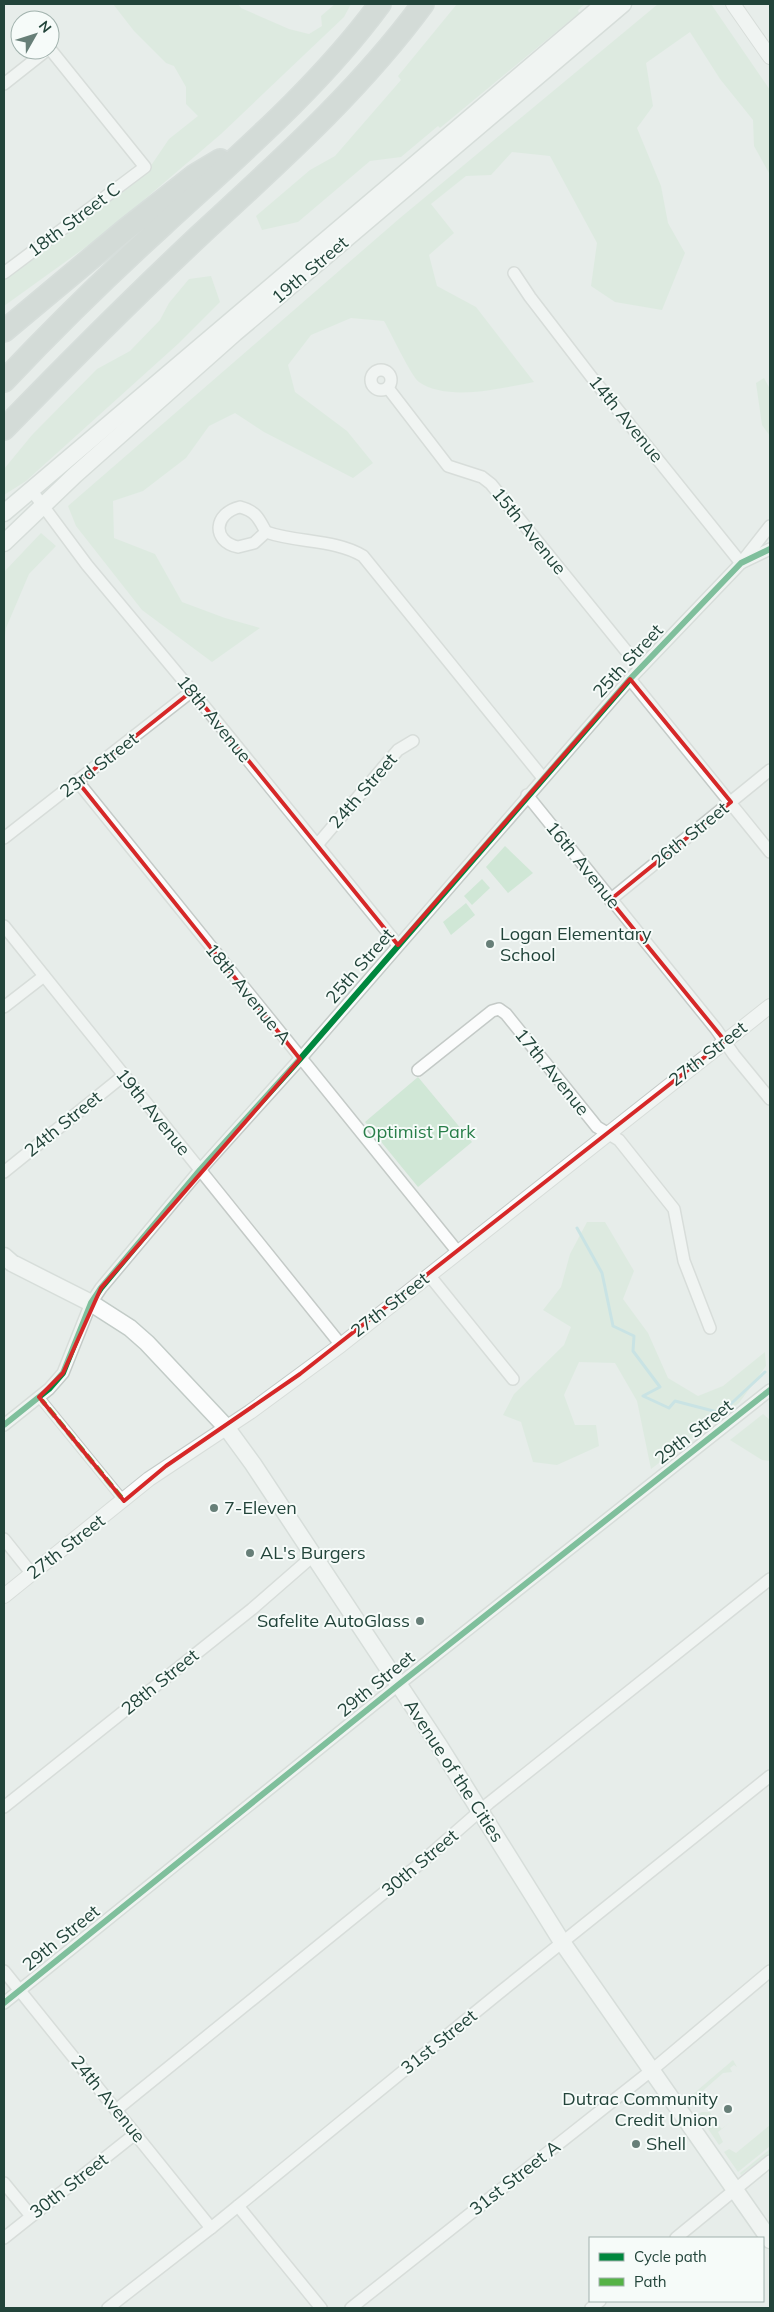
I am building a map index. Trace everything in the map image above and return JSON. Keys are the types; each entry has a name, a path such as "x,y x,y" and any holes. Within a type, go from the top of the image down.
{"highway":[{"path":"4,381 82,300 258,137 343,48 380,4"},
{"path":"4,429 114,317 327,116 377,62 423,4"},
{"path":"4,331 195,175 258,137"}],"main road":[{"name":"19th Street","path":"4,513 604,4"},
{"name":"19th Street","path":"4,543 42,506 235,332 623,4"},
{"name":"Avenue of the Cities","path":"6,1260 91,1303 130,1328 148,1343 226,1427 254,1464 314,1555 480,1811 562,1942 770,2240"}],"street":[{"path":"733,4 770,57"},
{"path":"5,80 33,60"},
{"name":"18th Street C","path":"5,271 144,167 57,60"},
{"name":"14th Avenue","path":"514,273 530,297 593,379 741,563"},
{"name":"15th Avenue","path":"388,388 448,466 482,477 491,484 640,668"},
{"name":"18th Avenue","path":"32,491 87,565 398,945"},
{"path":"741,563 770,526"},
{"path":"266,532 278,536 350,549 363,556 543,778"},
{"name":"25th Street","path":"4,1426 39,1397 63,1373 91,1303 101,1288 200,1170 300,1059 527,795 640,668 741,563 770,550"},
{"path":"630,679 770,852"},
{"name":"23rd Street","path":"4,838 192,691"},
{"name":"24th Street","path":"317,845 398,750 412,741"},
{"name":"26th Street","path":"610,900 770,770"},
{"name":"18th Avenue A","path":"78,782 457,1251"},
{"name":"16th Avenue","path":"527,795 770,1099"},
{"name":"19th Avenue","path":"4,926 123,1076 341,1344"},
{"path":"4,1007 44,976"},
{"name":"27th Street","path":"4,1596 166,1466 250,1412 341,1344 770,1006"},
{"name":"17th Avenue","path":"418,1070 492,1011 499,1009 506,1014 596,1127 619,1140 674,1209 684,1261 710,1328"},
{"name":"24th Street","path":"4,1172 123,1076"},
{"path":"429,1275 513,1379"},
{"path":"39,1397 124,1501"},
{"name":"29th Street","path":"4,2003 398,1685 767,1397"},
{"path":"4,1539 32,1574"},
{"name":"28th Street","path":"4,1807 252,1609 314,1555"},
{"name":"30th Street","path":"116,2110 417,1866 480,1811 770,1579"},
{"name":"31st Street","path":"108,2308 211,2228 562,1942 770,1776"},
{"name":"24th Avenue","path":"4,1971 211,2228"},
{"name":"31st Street A","path":"351,2308 652,2070 770,1971"},
{"name":"30th Street","path":"4,2238 135,2134"},
{"path":"677,2237 770,2161"},
{"path":"4,2183 31,2216"},
{"path":"238,2206 321,2308"}],"highlighted area":[{"path":"630,679 731,802 610,900 725,1041 300,1374 166,1466 124,1501 39,1397 63,1373 101,1288 300,1059 78,782 192,691 398,945"}],"green space":[{"path":"113,4 238,4 241,8 289,29 309,34 322,26 321,16 335,4 351,4 344,17 221,134 104,234 4,306 4,279 150,167 169,139 198,116 186,104 186,87 174,66 166,63 134,31"},
{"path":"457,4 585,4 578,10 579,13 440,128 438,126 401,157 370,161 298,222 262,230 256,216 310,170 335,156 401,80 398,76"},
{"path":"658,4 711,4 770,90 769,173 754,146 753,120 720,79 690,32 646,63 653,106 637,128 661,186 668,223 685,253 662,310 615,302 591,286 597,243 550,156 512,152 491,175 466,176 431,204 454,233 429,255 437,286 476,307 534,382 475,392 445,391 431,388 415,378 384,321 351,318 311,335 288,365 295,392 347,431 373,463 353,478 264,432 235,413 209,426 186,458 143,491 113,501 114,538 155,554 182,602 225,618 260,628 212,662 142,610 76,526 68,506 400,218"},
{"path":"211,276 220,302 179,343 26,481 4,495 4,469 32,435 97,369 130,351 160,320 169,303 189,279"},
{"path":"764,378 770,389 770,436 762,425 756,383"},
{"path":"41,533 56,546 29,574 6,628 4,643 4,572"},
{"path":"505,846 533,873 508,893 486,867"},
{"path":"482,879 490,888 472,905 464,896"},
{"path":"466,903 475,915 451,935 443,922"},
{"name":"Optimist Park","path":"418,1077 472,1142 418,1187 365,1122"},
{"path":"587,1222 605,1222 634,1271 623,1299 648,1333 668,1378 698,1396 723,1386 765,1352 766,1366 739,1403 651,1469 637,1401 615,1363 579,1362 564,1395 575,1425 596,1425 599,1446 557,1465 533,1462 521,1422 503,1415 514,1394 564,1345 571,1327 543,1310 561,1287 570,1254"},
{"path":"763,1414 770,1420 770,1461 762,1460 730,1440"},
{"path":"733,2060 737,2067 734,2065 730,2068 732,2072 723,2073 697,2096 692,2095"},
{"path":"710,2112 711,2114 708,2118 716,2128 719,2126 722,2129 718,2132 723,2142 719,2145 698,2114"},
{"path":"770,2125 770,2146 738,2172 724,2152 729,2149 736,2153"},
{"path":"770,2149 770,2153 741,2175 740,2173"}],"waterway":[{"path":"577,1228 602,1273 613,1326 634,1336 633,1351 660,1387 643,1396 669,1408 675,1401 721,1413 765,1372"}],"marked path":[{"path":"39,1397 124,1501"}],"cycle path":[{"path":"4,1425 49,1389 63,1373 91,1303 101,1288 200,1170 300,1059 630,679 741,563 770,549"},
{"path":"4,2003 398,1685 770,1390"}],"place":[{"name":"Logan Elementary School","path":"490,944"},
{"name":"7-Eleven","path":"214,1508"},
{"name":"AL's Burgers","path":"250,1553"},
{"name":"Safelite AutoGlass","path":"420,1621"},
{"name":"Dutrac Community Credit Union","path":"728,2109"},
{"name":"Shell","path":"636,2144"}]}
